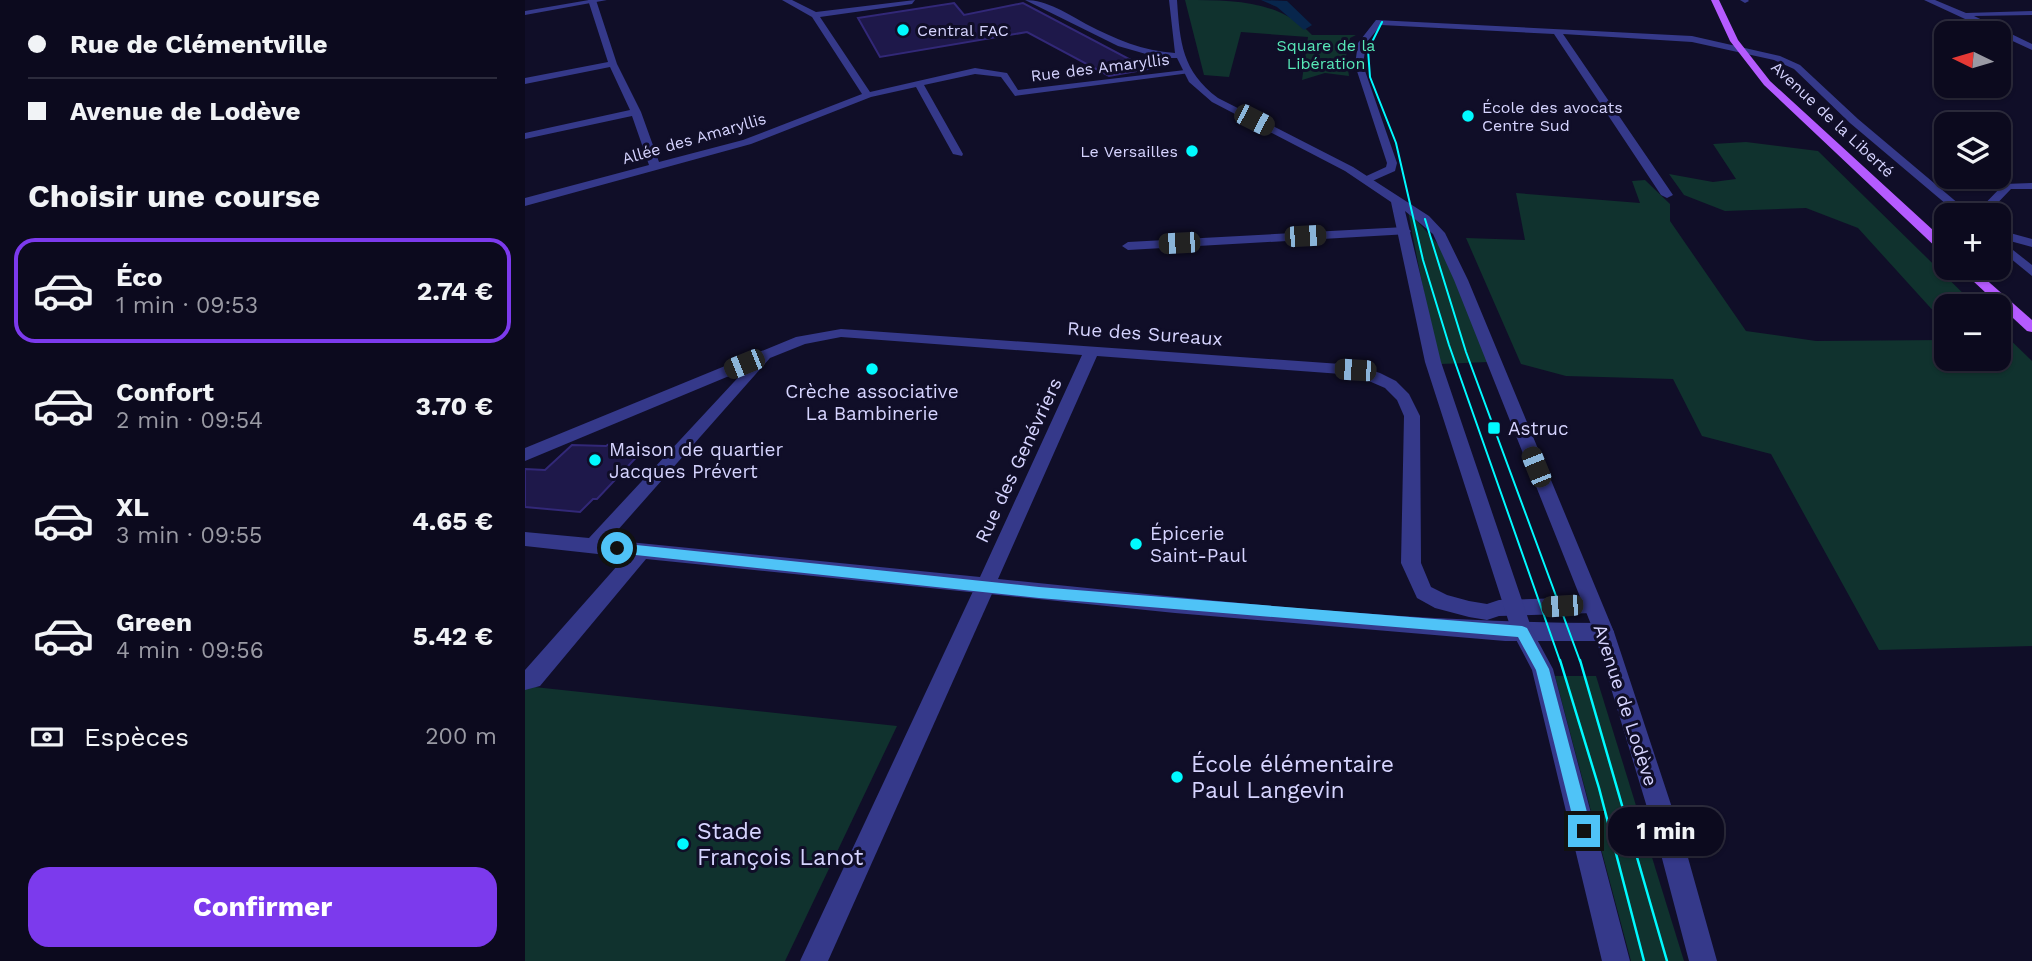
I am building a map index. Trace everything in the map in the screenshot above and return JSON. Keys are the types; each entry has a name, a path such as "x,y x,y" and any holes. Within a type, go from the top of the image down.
{"main road":[{"name":"Avenue de la Liberté","path":"1715,0 1734,41 1767,83 1934,238"},
{"path":"1979,280 2032,328"}],"street":[{"path":"525,12 604,0"},
{"path":"786,0 815,15 868,95"},
{"path":"1029,0 1132,48 1156,55 1180,56"},
{"path":"1173,0 1180,56 1185,73"},
{"path":"1928,0 1966,14 2032,47"},
{"path":"592,1 613,64 636,112 655,165"},
{"path":"815,15 912,2"},
{"path":"1966,14 2032,13"},
{"path":"1366,180 1391,169 1392,163 1359,65 1363,43 1379,22 1699,40 1767,55 1797,67 1854,121 1952,203"},
{"path":"1557,32 1667,195"},
{"path":"525,81 613,64"},
{"name":"Rue des Amaryllis","path":"868,95 975,71 1004,75 1015,93 1185,73"},
{"name":"Avenue de Lodève","path":"1185,73 1195,86 1215,100 1366,180 1425,219 1439,233 1604,632 1672,847 1703,961"},
{"path":"919,85 958,154"},
{"name":"Allée des Amaryllis","path":"525,202 747,142 868,95"},
{"path":"525,136 636,112"},
{"path":"1992,203 2008,186 2032,186"},
{"path":"1397,202 1433,362 1522,632 1542,669 1616,961"},
{"path":"1128,246 1405,231"},
{"path":"2011,237 2032,243"},
{"path":"2011,254 2032,272"},
{"name":"Rue des Sureaux","path":"525,455 801,340 841,333 1355,370 1391,383 1406,398 1412,416 1411,563 1424,592 1442,602 1487,612 1514,608 1592,605"},
{"name":"Rue des Genévriers","path":"814,961 1092,350"},
{"path":"593,545 768,354"},
{"path":"525,539 985,587 1522,632 1604,632"},
{"path":"525,680 532,679 641,551"}],"green space":[{"name":"Square de la Libération","path":"1185,0 1254,4 1285,15 1312,35 1356,35 1350,38 1346,56 1349,76 1325,73 1302,80 1308,37 1241,32 1229,77 1204,75"},
{"path":"1746,142 1818,151 1934,265 1934,280 1949,280 1964,294 1934,294 1934,312 1858,228 1806,208 1725,211 1684,195 1669,174 1713,182 1736,179 1713,144"},
{"path":"1645,180 1670,204 1670,221 1746,331 1816,341 1934,340 1934,371 2011,371 2011,341 2032,361 2032,646 1879,650 1771,454 1702,436 1673,379 1566,376 1521,364 1466,238 1525,240 1516,193 1640,203 1632,181"},
{"path":"1408,211 1444,251 1488,362 1441,364"},
{"path":"1555,676 1596,676 1684,961 1631,961"},
{"name":"Stade François Lanot","path":"525,686 897,726 785,961 525,961"}],"building":[{"path":"954,3 964,15 1023,3 1148,69 1109,76 1027,32 880,57 858,18"},
{"name":"Maison de quartier Jacques Prévert","path":"572,445 647,446 597,499 593,499 580,512 525,507 525,469 545,470"}],"waterway":[{"path":"1268,0 1282,4 1304,25"}],"tram line":[{"path":"1382,22 1368,50 1370,77 1396,143 1423,260 1449,345 1560,661"},
{"path":"1425,219 1466,352 1580,661"},
{"path":"1560,660 1599,788 1644,961"},
{"path":"1580,660 1667,961"}],"place":[{"name":"Central FAC","path":"903,30"},
{"name":"École des avocats Centre Sud","path":"1468,116"},
{"name":"Le Versailles","path":"1192,151"},
{"name":"Crèche associative La Bambinerie","path":"872,369"},
{"name":"Astruc","path":"1494,428"},
{"name":"Maison de quartier Jacques Prévert","path":"595,460"},
{"name":"Épicerie Saint-Paul","path":"1136,544"},
{"name":"École élémentaire Paul Langevin","path":"1177,777"},
{"name":"Stade François Lanot","path":"683,844"}],"route":[{"path":"617,548 1039,593 1492,632 1522,632 1542,669 1584,831"}]}
